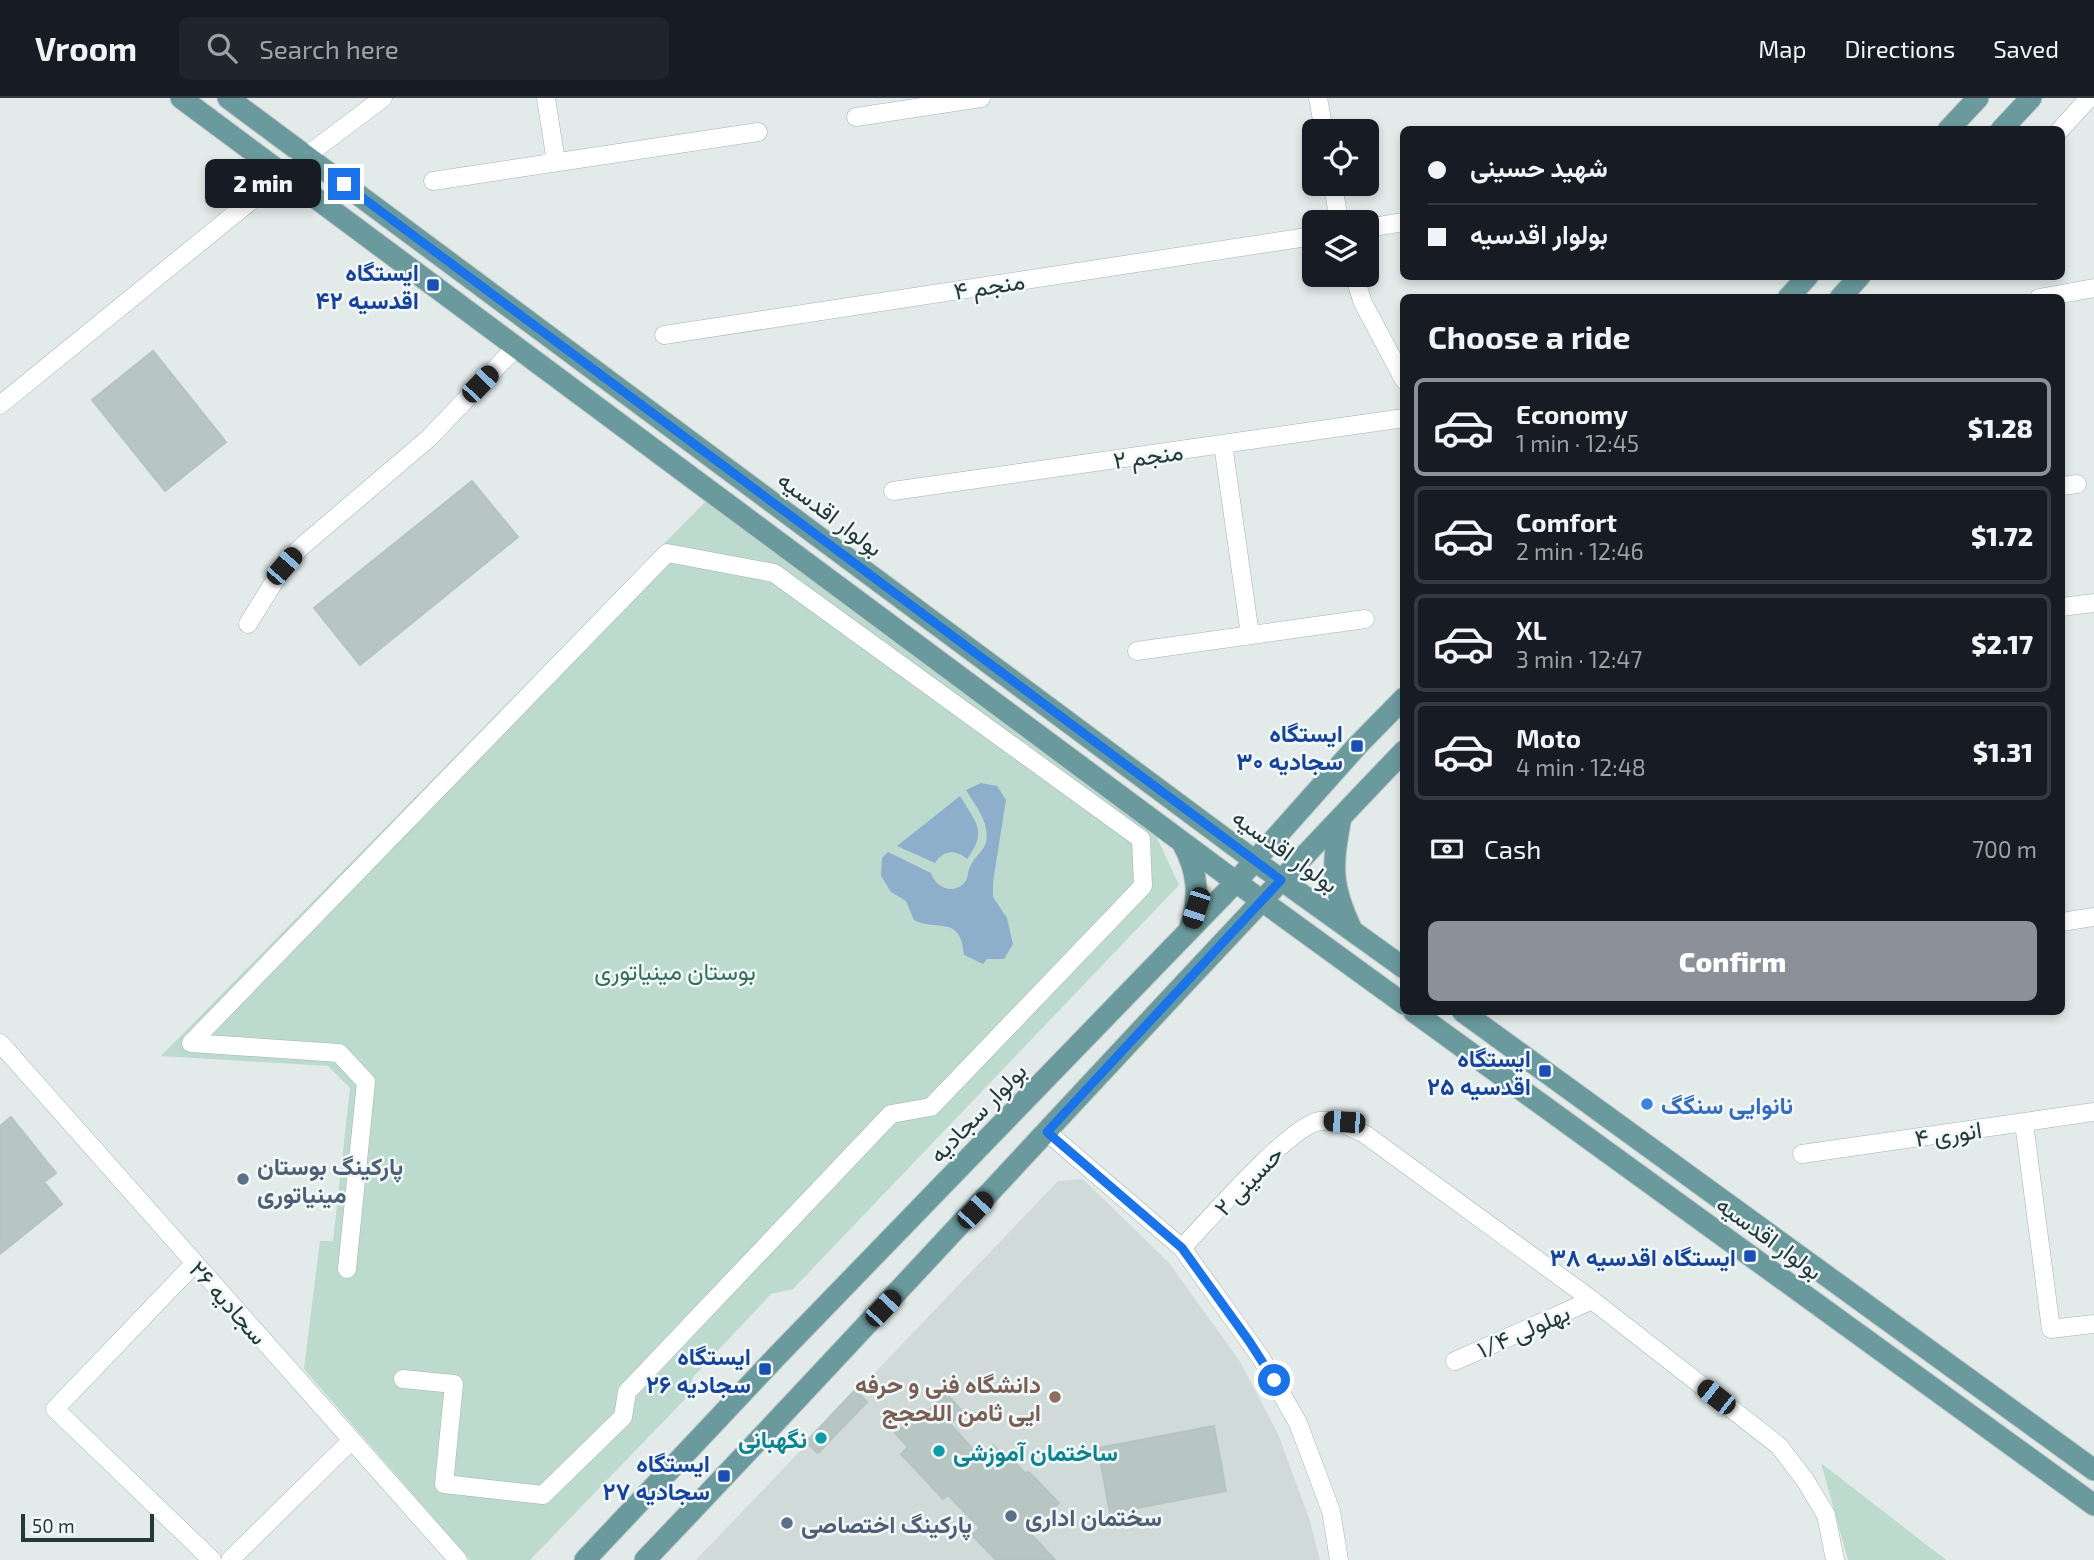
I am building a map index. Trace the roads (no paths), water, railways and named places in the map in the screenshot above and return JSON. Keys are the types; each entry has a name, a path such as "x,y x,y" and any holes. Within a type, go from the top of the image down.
{"main road":[{"path":"181,98 1237,883 1400,1001"},
{"name":"بولوار اقدسیه","path":"228,98 1255,861 1400,965"},
{"path":"1952,126 1978,98"},
{"path":"2005,126 2031,98"},
{"path":"1792,294 1804,280"},
{"path":"1844,294 1856,280"},
{"name":"بولوار سجادیه","path":"585,1560 786,1346 1237,883 1357,746 1400,702"},
{"path":"645,1560 1400,755"},
{"path":"1341,817 1335,846 1334,878 1342,908 1353,932"},
{"path":"1182,842 1194,868 1198,896 1189,931"},
{"name":"بولوار اقدسیه","path":"1418,1015 2094,1505"},
{"name":"بولوار اقدسیه","path":"1467,1015 2094,1469"}],"street":[{"path":"0,405 306,156 383,98"},
{"path":"546,98 556,162"},
{"path":"856,117 981,98"},
{"path":"1318,98 1322,119"},
{"path":"2064,126 2089,98"},
{"path":"433,181 758,132"},
{"path":"1379,226 1400,223"},
{"name":"منجم ۴","path":"664,335 1302,238"},
{"path":"2046,294 2061,285 2094,288"},
{"path":"1358,287 1363,303 1400,372"},
{"path":"248,624 284,566 300,548 429,438 516,347"},
{"name":"منجم ۲","path":"893,491 1400,419"},
{"path":"1223,444 1250,635"},
{"path":"347,1269 366,1082 339,1053 191,1043 667,553 774,573 1141,839 1143,886 932,1107 891,1114 627,1392 623,1417 543,1495 444,1484 454,1384 403,1379"},
{"path":"2065,607 2094,603"},
{"path":"1137,651 1365,619"},
{"path":"2065,922 2094,917"},
{"name":"سجادیه ۲۶","path":"0,1043 458,1560"},
{"name":"انوری ۴","path":"1802,1154 2094,1112"},
{"name":"حسینی ۲","path":"1182,1248 1281,1145 1302,1127 1320,1121 1344,1122 1366,1135 1592,1300"},
{"path":"2024,1122 2051,1329 2094,1324"},
{"path":"1047,1132 1182,1248 1261,1359 1298,1423 1331,1511 1339,1560"},
{"path":"195,1264 55,1409 212,1560"},
{"path":"1592,1300 1779,1446 1805,1480 1826,1515 1835,1560"},
{"name":"بهلولی ۱/۴","path":"1455,1361 1592,1300"},
{"path":"230,1560 352,1440"}],"water":[{"path":"981,783 997,786 1006,800 993,897 1007,918 1013,944 1004,959 987,959 983,964 964,955 962,942 953,929 914,920 906,901 891,892 881,876 882,858 888,852 931,873 936,882 945,888 955,888 965,882 987,836 983,819 966,790"},
{"path":"960,796 975,820 978,834 967,859 950,852 942,855 935,863 897,846"}],"place":[{"name":"ایستگاه اقدسیه ۴۲","path":"433,285"},
{"name":"ایستگاه سجادیه ۳۰","path":"1357,746"},
{"name":"ایستگاه اقدسیه ۲۵","path":"1545,1071"},
{"name":"نانوایی سنگگ","path":"1647,1104"},
{"name":"پارکینگ بوستان مینیاتوری","path":"243,1179"},
{"name":"ایستگاه اقدسیه ۳۸","path":"1750,1256"},
{"name":"ایستگاه سجادیه ۲۶","path":"765,1369"},
{"name":"دانشگاه فنی و حرفه ایی ثامن اللحجج","path":"1055,1397"},
{"name":"نگهبانی","path":"821,1438"},
{"name":"ساختمان آموزشی","path":"939,1451"},
{"name":"ایستگاه سجادیه ۲۷","path":"724,1476"},
{"name":"سختمان اداری","path":"1011,1516"},
{"name":"پارکینگ اختصاصی","path":"787,1523"}],"park label":[{"name":"بوستان مینیاتوری","path":"675,970"}]}
